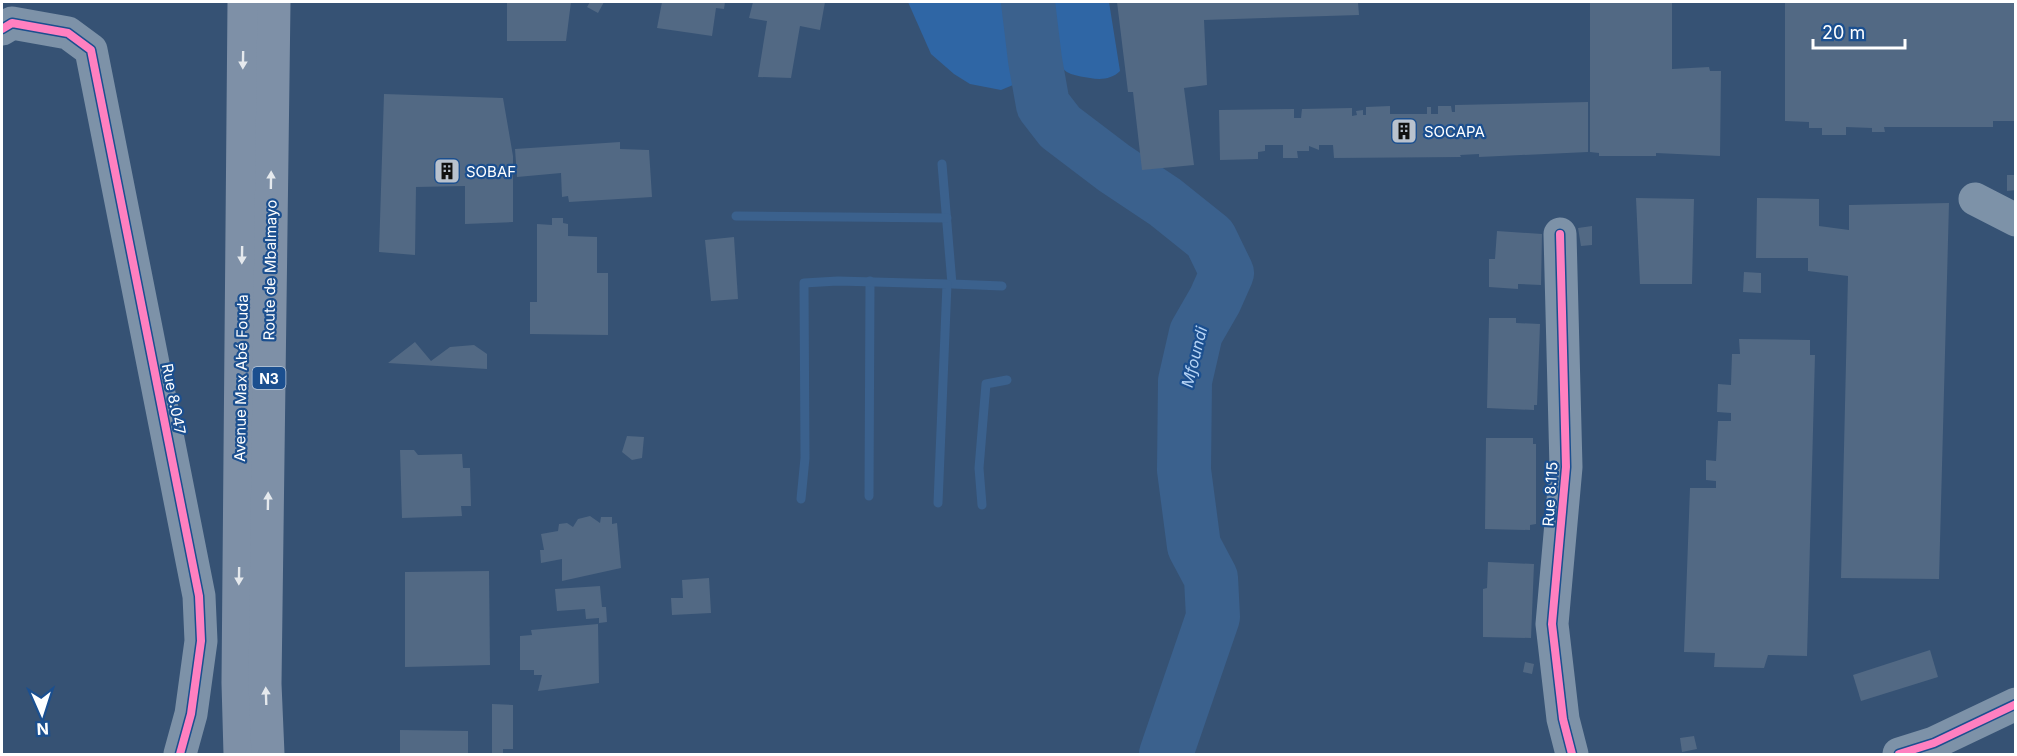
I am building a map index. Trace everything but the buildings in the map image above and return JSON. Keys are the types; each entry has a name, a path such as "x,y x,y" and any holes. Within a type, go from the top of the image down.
{"highway":[{"name":"Avenue Max Abé Fouda","path":"240,754 238,671 244,2"},
{"name":"Route de Mbalmayo","path":"268,754 265,684 274,2"}],"street":[{"name":"Rue 8.047","path":"2,28 12,23 68,33 91,50 199,596 201,641 191,714 180,754"},
{"path":"1975,199 2016,220"},
{"name":"Rue 8.115","path":"1560,234 1566,467 1552,624 1563,720 1572,754"},
{"path":"1899,754 1934,743 2016,704"}],"shaded area":[{"path":"908,2 1008,2 1017,71 1013,85 1001,90 970,84 954,74 931,54"},
{"path":"1052,2 1109,2 1120,71 1117,74 1098,79 1073,75 1063,69 1054,53 1052,42"}],"waterway":[{"name":"Mfoundi","path":"1028,2 1043,105 1060,127 1114,168 1165,202 1210,238 1227,273 1196,333 1185,381 1184,470 1194,546 1211,578 1213,617 1166,754"},
{"path":"942,164 952,284 1002,286"},
{"path":"736,216 947,218"},
{"path":"801,499 805,458 804,283 838,281 947,284 938,503"},
{"path":"869,496 870,281"},
{"path":"982,505 979,468 986,384 1007,380"}],"cycle path":[{"path":"2,29 12,23 68,33 91,50 199,596 201,641 191,714 180,754"},
{"path":"1560,234 1566,467 1552,624 1563,719 1572,754"},
{"path":"1899,754 1934,743 2016,704"}],"place":[{"name":"SOCAPA","path":"1404,131"},
{"name":"SOBAF","path":"447,171"}]}
